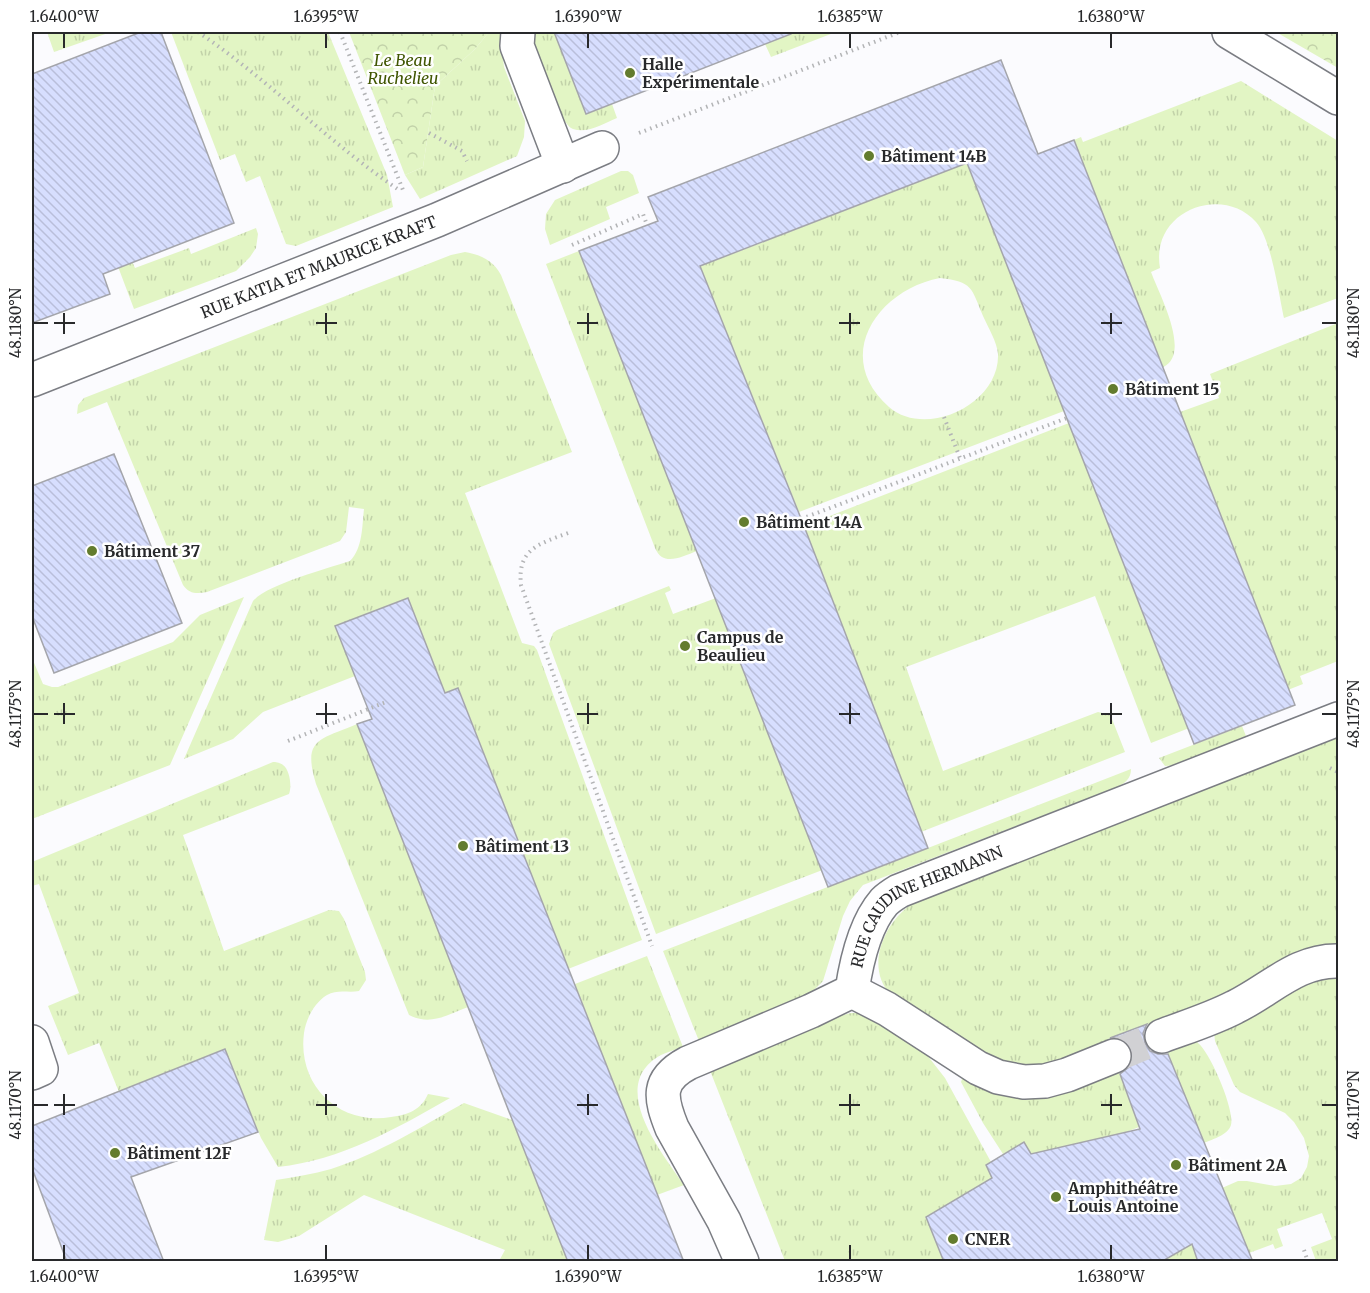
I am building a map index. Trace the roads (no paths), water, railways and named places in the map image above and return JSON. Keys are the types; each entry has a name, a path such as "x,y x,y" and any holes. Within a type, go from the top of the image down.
{"street":[{"path":"518,32 517,46 563,166"},
{"path":"1229,32 1338,98"},
{"name":"RUE KATIA ET MAURICE KRAFT","path":"32,380 437,220 602,148"},
{"name":"RUE CAUDINE HERMANN","path":"742,1262 727,1228 665,1112 662,1092 665,1081 679,1067 852,992 860,953 873,920 884,902 899,891 1338,719"},
{"path":"1161,1036 1234,1008 1279,978 1302,967 1326,961 1338,961"},
{"path":"852,992 887,1009 978,1068 998,1077 1024,1082 1045,1081 1067,1075 1114,1056"},
{"path":"32,1042 41,1069 32,1073"}],"tunnel":[{"path":"1114,1056 1162,1036"}],"place":[{"name":"Halle Expérimentale","path":"630,73"},
{"name":"Bâtiment 14B","path":"869,156"},
{"name":"Bâtiment 15","path":"1113,389"},
{"name":"Bâtiment 14A","path":"744,522"},
{"name":"Bâtiment 37","path":"92,551"},
{"name":"Campus de Beaulieu","path":"685,646"},
{"name":"Bâtiment 13","path":"463,846"},
{"name":"Bâtiment 12F","path":"115,1153"},
{"name":"Bâtiment 2A","path":"1176,1165"},
{"name":"Amphithéâtre Louis Antoine","path":"1056,1197"},
{"name":"CNER","path":"953,1239"}],"park label":[{"name":"Le Beau Ruchelieu","path":"403,69"}]}
